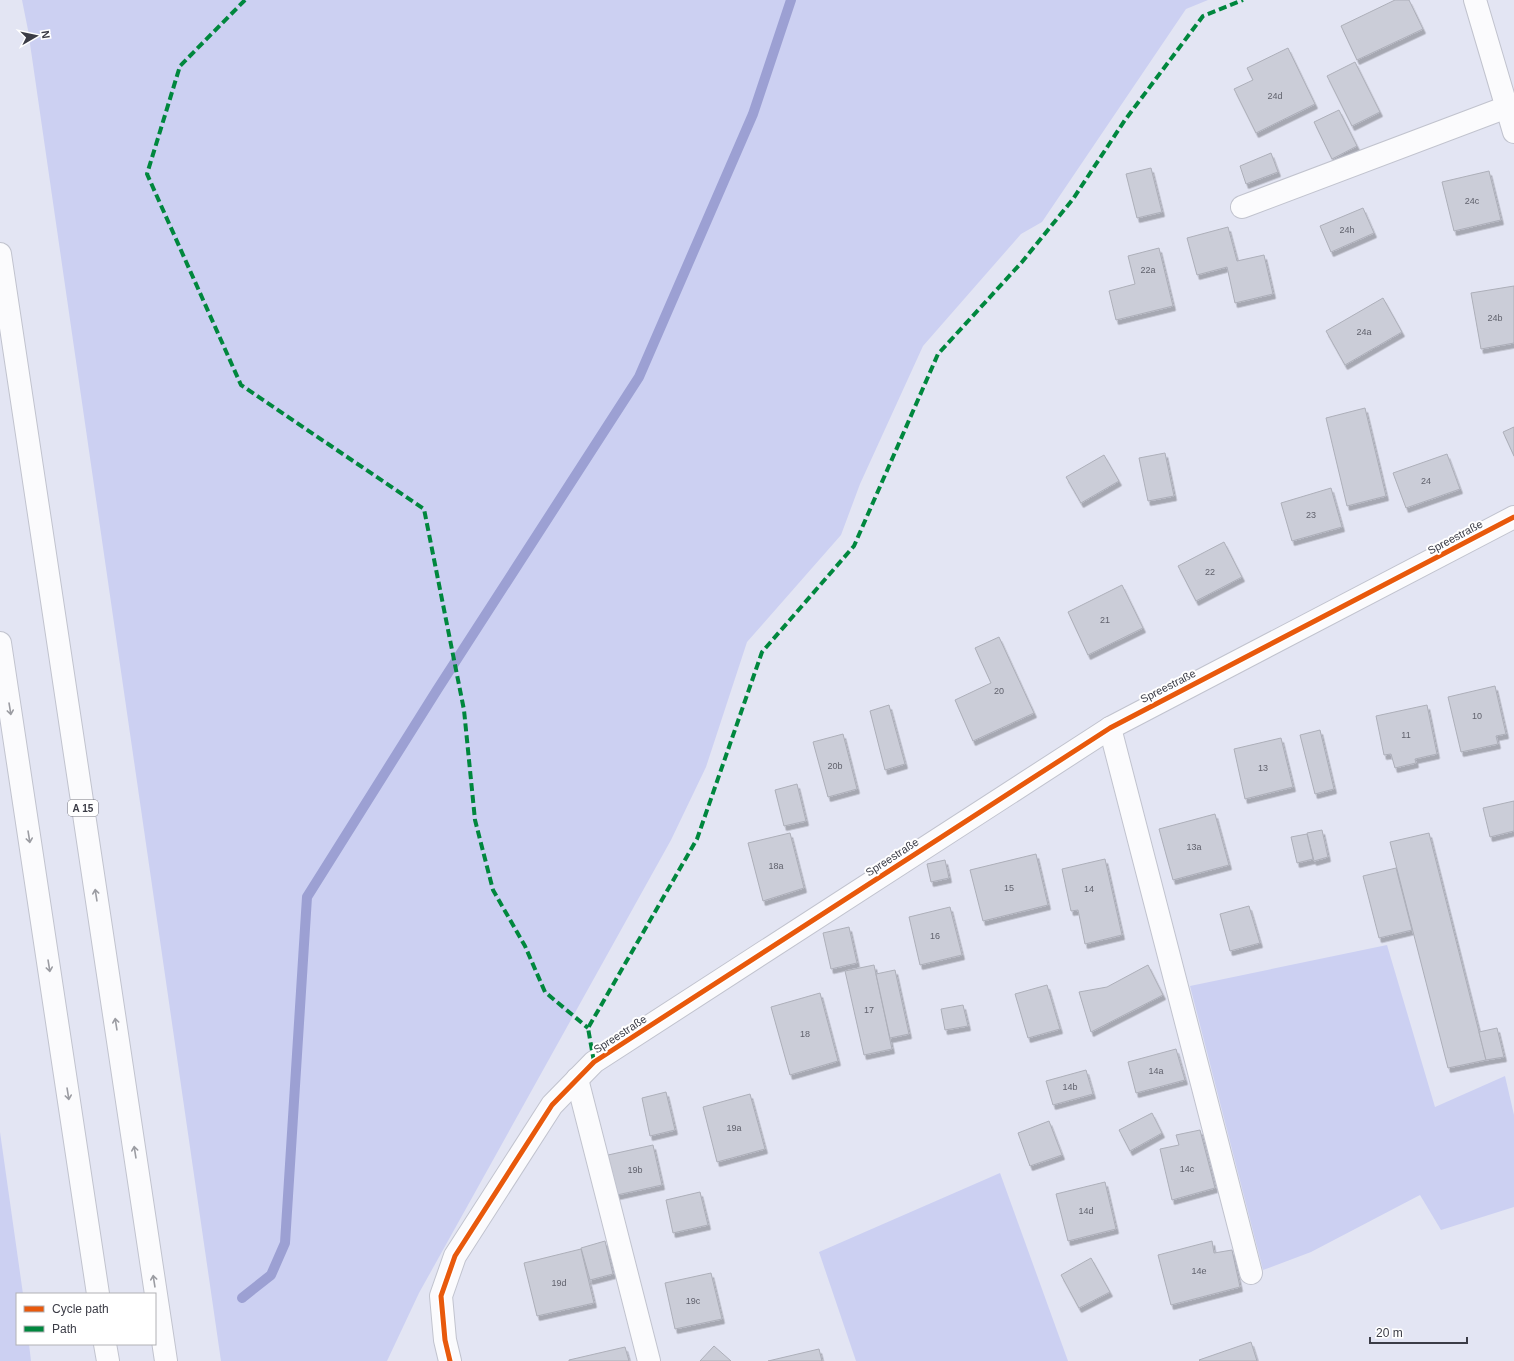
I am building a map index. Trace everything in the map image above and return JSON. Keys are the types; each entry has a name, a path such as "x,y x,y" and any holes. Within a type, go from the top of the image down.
{"main road":[{"path":"1475,0 1514,132"},
{"path":"1242,207 1507,107"},
{"name":"A 15","path":"0,254 156,1293"},
{"name":"Spreestraße","path":"450,1361 445,1340 441,1296 455,1256 552,1105 594,1062 1110,728 1514,518"},
{"path":"0,642 98,1293"},
{"path":"1110,728 1251,1273"},
{"path":"577,1079 649,1361"},
{"name":"A 15","path":"156,1294 166,1361"},
{"path":"105,1345 108,1361"}],"shaded area":[{"path":"22,0 1208,0 1186,9 1042,222 1021,234 923,346 860,484 841,535 747,642 706,767 671,840 419,1293 387,1361 221,1361 28,30"},
{"path":"1387,945 1435,1107 1505,1076 1514,1115 1514,1207 1441,1230 1420,1195 1311,1252 1263,1270 1190,986"},
{"path":"0,1132 23,1293 16,1293 16,1345 29,1345 31,1361 0,1361"},
{"path":"1000,1173 1068,1361 856,1361 819,1252"}],"building":[{"path":"1395,0 1409,0 1423,29 1357,60 1341,26"},
{"path":"1288,48 1315,104 1256,133 1234,89 1253,80 1247,68"},
{"path":"1355,62 1380,112 1352,126 1327,76"},
{"path":"1339,110 1357,146 1332,159 1314,122"},
{"path":"1271,153 1278,172 1246,184 1240,166"},
{"path":"1151,168 1162,212 1137,218 1126,174"},
{"path":"1489,171 1501,220 1454,231 1442,182"},
{"path":"1363,208 1374,233 1331,252 1320,226"},
{"path":"1228,227 1237,261 1264,255 1273,294 1235,303 1227,267 1197,275 1187,238"},
{"path":"1159,248 1173,306 1116,320 1109,291 1135,284 1128,256"},
{"path":"1514,286 1514,343 1481,349 1471,293"},
{"path":"1383,298 1402,332 1345,365 1326,331"},
{"path":"1365,408 1386,496 1347,506 1326,418"},
{"path":"1514,427 1514,456 1503,432"},
{"path":"1165,453 1174,496 1148,501 1139,458"},
{"path":"1447,454 1460,489 1406,508 1393,473"},
{"path":"1104,455 1119,481 1081,503 1066,477"},
{"path":"1331,488 1342,527 1292,541 1281,503"},
{"path":"1224,542 1242,577 1196,601 1178,566"},
{"path":"1122,585 1143,628 1088,655 1068,612"},
{"path":"999,637 1034,713 973,741 955,700 991,683 975,648"},
{"path":"1495,686 1506,734 1496,736 1498,744 1461,752 1448,697"},
{"path":"889,705 905,764 885,770 870,711"},
{"path":"1427,705 1437,754 1415,759 1416,763 1395,768 1391,754 1384,755 1376,716"},
{"path":"1320,730 1334,789 1315,794 1300,735"},
{"path":"843,734 857,789 828,797 813,742"},
{"path":"1281,738 1293,787 1245,799 1234,749"},
{"path":"797,784 806,821 784,826 775,790"},
{"path":"1514,801 1514,831 1490,837 1483,808"},
{"path":"1215,814 1229,865 1173,880 1159,829"},
{"path":"1322,830 1328,857 1314,861 1307,833"},
{"path":"790,833 804,888 763,901 748,843"},
{"path":"1429,833 1486,1060 1448,1068 1390,842"},
{"path":"1307,834 1313,859 1297,863 1291,837"},
{"path":"1036,854 1048,905 983,921 970,870"},
{"path":"1105,859 1122,935 1085,944 1078,910 1071,911 1062,869"},
{"path":"945,860 949,878 931,882 927,864"},
{"path":"1396,868 1412,930 1379,938 1363,876"},
{"path":"1249,906 1260,943 1230,951 1220,914"},
{"path":"950,907 962,955 920,965 909,917"},
{"path":"849,927 857,963 831,969 823,933"},
{"path":"874,965 892,1049 864,1055 845,971"},
{"path":"1148,965 1163,995 1091,1032 1079,992 1107,987"},
{"path":"895,970 909,1034 890,1038 876,974"},
{"path":"1047,985 1060,1029 1028,1038 1015,994"},
{"path":"820,993 838,1061 790,1075 771,1007"},
{"path":"963,1005 968,1026 945,1030 941,1009"},
{"path":"1497,1028 1504,1057 1486,1060 1479,1032"},
{"path":"1176,1049 1185,1080 1136,1093 1128,1062"},
{"path":"1086,1070 1093,1094 1053,1105 1046,1081"},
{"path":"666,1092 675,1130 650,1136 642,1098"},
{"path":"750,1094 765,1149 717,1162 703,1107"},
{"path":"1152,1113 1162,1133 1130,1151 1119,1130"},
{"path":"1049,1121 1062,1155 1030,1166 1018,1133"},
{"path":"1200,1130 1215,1188 1172,1200 1160,1149 1179,1145 1176,1135"},
{"path":"653,1145 662,1185 617,1195 608,1155"},
{"path":"1105,1182 1116,1229 1068,1241 1056,1194"},
{"path":"700,1192 708,1225 673,1233 666,1200"},
{"path":"605,1241 613,1274 590,1280 581,1248"},
{"path":"1212,1241 1214,1253 1232,1250 1240,1287 1171,1305 1158,1255"},
{"path":"581,1249 594,1303 537,1316 524,1263"},
{"path":"1091,1258 1110,1292 1079,1308 1061,1275"},
{"path":"711,1273 722,1319 675,1329 665,1283"},
{"path":"1251,1342 1257,1361 1199,1360"},
{"path":"714,1346 731,1361 700,1361"},
{"path":"625,1347 629,1361 569,1361 569,1360"},
{"path":"819,1349 822,1361 768,1361"}],"waterway":[{"path":"242,1298 271,1275 285,1243 307,897 437,690 639,377 753,114 791,0"}],"marked path":[{"path":"245,0 180,66 147,174 241,385 424,509 464,710 475,820 493,890 525,946 545,992 588,1028"},
{"path":"594,1062 588,1028 697,839 762,652 854,546 938,354 1022,262 1073,199 1125,120 1203,16 1243,0"}],"cycle path":[{"path":"450,1361 445,1340 441,1296 455,1256 552,1105 594,1062 1110,728 1514,517"}]}
